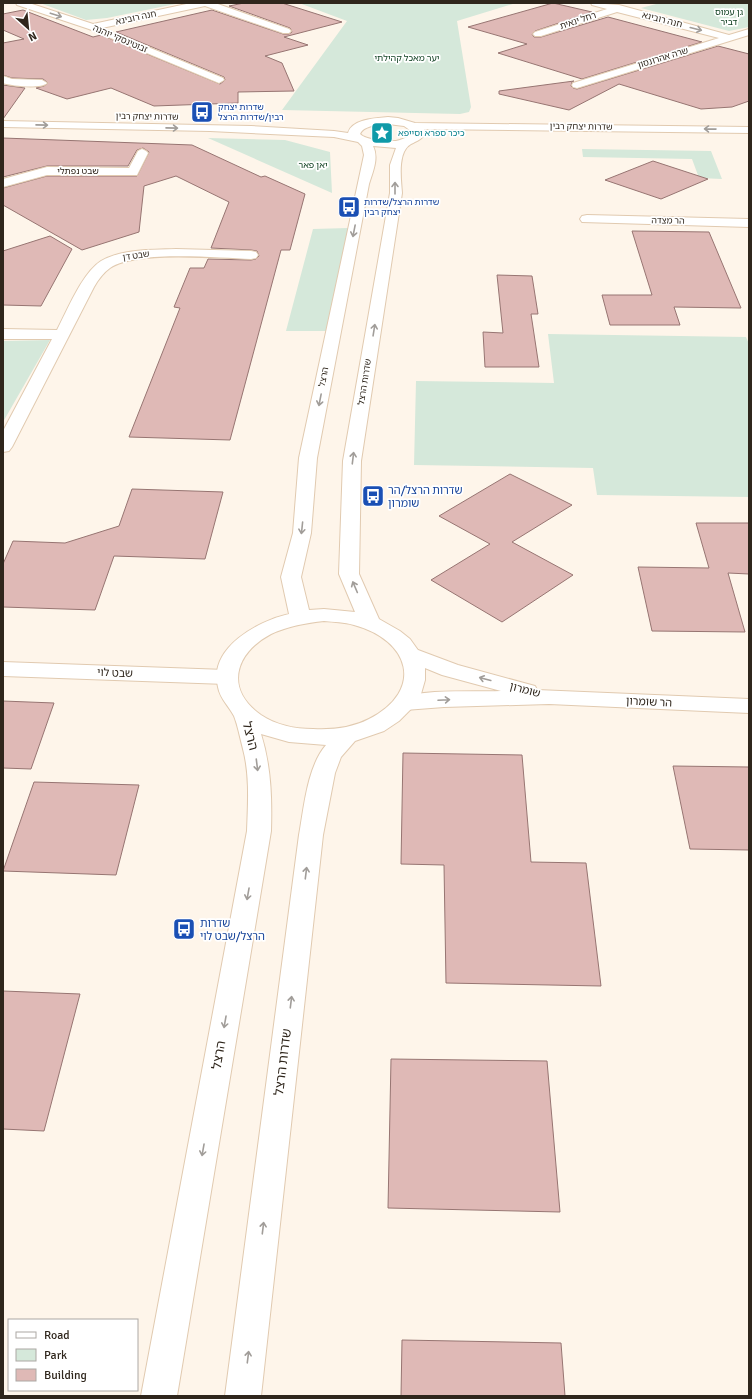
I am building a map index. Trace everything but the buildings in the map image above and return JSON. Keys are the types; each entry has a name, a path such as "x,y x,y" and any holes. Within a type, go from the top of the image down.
{"main road":[{"name":"זבוטינסקי יוהנה","path":"20,3 92,27 219,80"},
{"name":"חנה רובינא","path":"92,27 205,3"},
{"path":"205,3 286,31"},
{"name":"חנה רובינא","path":"595,3 729,38"},
{"name":"רחל ינאית","path":"538,34 635,4"},
{"name":"שרה אהרונסון","path":"577,85 749,32"},
{"path":"3,79 11,82 42,82"},
{"name":"שדרות יצחק רבין","path":"3,115 239,120 329,125 363,124"},
{"path":"392,121 414,126 420,132 419,135 412,140 385,144 360,139 354,134 354,130 363,124 373,122 392,121"},
{"name":"שדרות יצחק רבין","path":"3,124 266,129 337,134 360,139"},
{"name":"שדרות יצחק רבין","path":"414,126 749,130"},
{"name":"שדרות יצחק רבין","path":"412,140 434,136 509,135 749,139"},
{"name":"הרצל","path":"300,617 292,577 302,533 308,458 370,154 368,145 360,139"},
{"name":"שדרות הרצל","path":"370,623 349,574 352,461 396,193 395,165 399,151 412,140"},
{"name":"שבט נפתלי","path":"3,182 47,171 133,172 142,153"},
{"name":"הר מצדה","path":"587,219 749,223"},
{"name":"שבט דן","path":"3,447 97,271 107,263 122,257 143,254 251,255"},
{"path":"3,334 62,335"},
{"path":"324,615 348,617 370,623 394,636 410,654 415,670 414,687 405,703 390,717 371,728 347,735 318,738 290,736 264,727 244,714 231,697 226,677 231,661 241,646 257,633 277,623 300,617 324,615"},
{"name":"שומרון","path":"410,654 450,670 549,697"},
{"name":"שבט לוי","path":"3,669 226,677"},
{"name":"שומרון","path":"405,703 444,700 549,697"},
{"name":"הר שומרון","path":"549,697 749,706"},
{"name":"הרצל","path":"160,1396 259,831 259,783 255,751 244,714"},
{"name":"שדרות הרצל","path":"243,1396 311,836 323,772 331,754 347,735"}],"green space":[{"path":"40,3 180,3 107,18 86,20"},
{"name":"יער מאכל קהילתי","path":"299,3 516,3 457,21 471,107 469,112 460,114 282,110 347,21"},
{"name":"גן עמוס דביר","path":"660,3 748,3 749,27 729,31 641,8"},
{"name":"יאן פאר","path":"208,138 285,140 330,152 332,193"},
{"path":"582,149 711,151 722,179 699,178 692,159 583,157"},
{"path":"348,228 331,331 286,331 313,229"},
{"path":"548,334 746,337 749,344 749,497 597,495 593,468 414,465 416,381 554,383"},
{"path":"50,340 3,422 3,341"}],"place":[{"name":"שדרות יצחק רבין/שדרות הרצל","path":"202,112"},
{"name":"כיכר ספרא וסייפא","path":"382,133"},
{"name":"שדרות הרצל/שדרות יצחק רבין","path":"349,207"},
{"name":"שדרות הרצל/הר שומרון","path":"373,496"},
{"name":"שדרות הרצל/שבט לוי","path":"184,929"}]}
